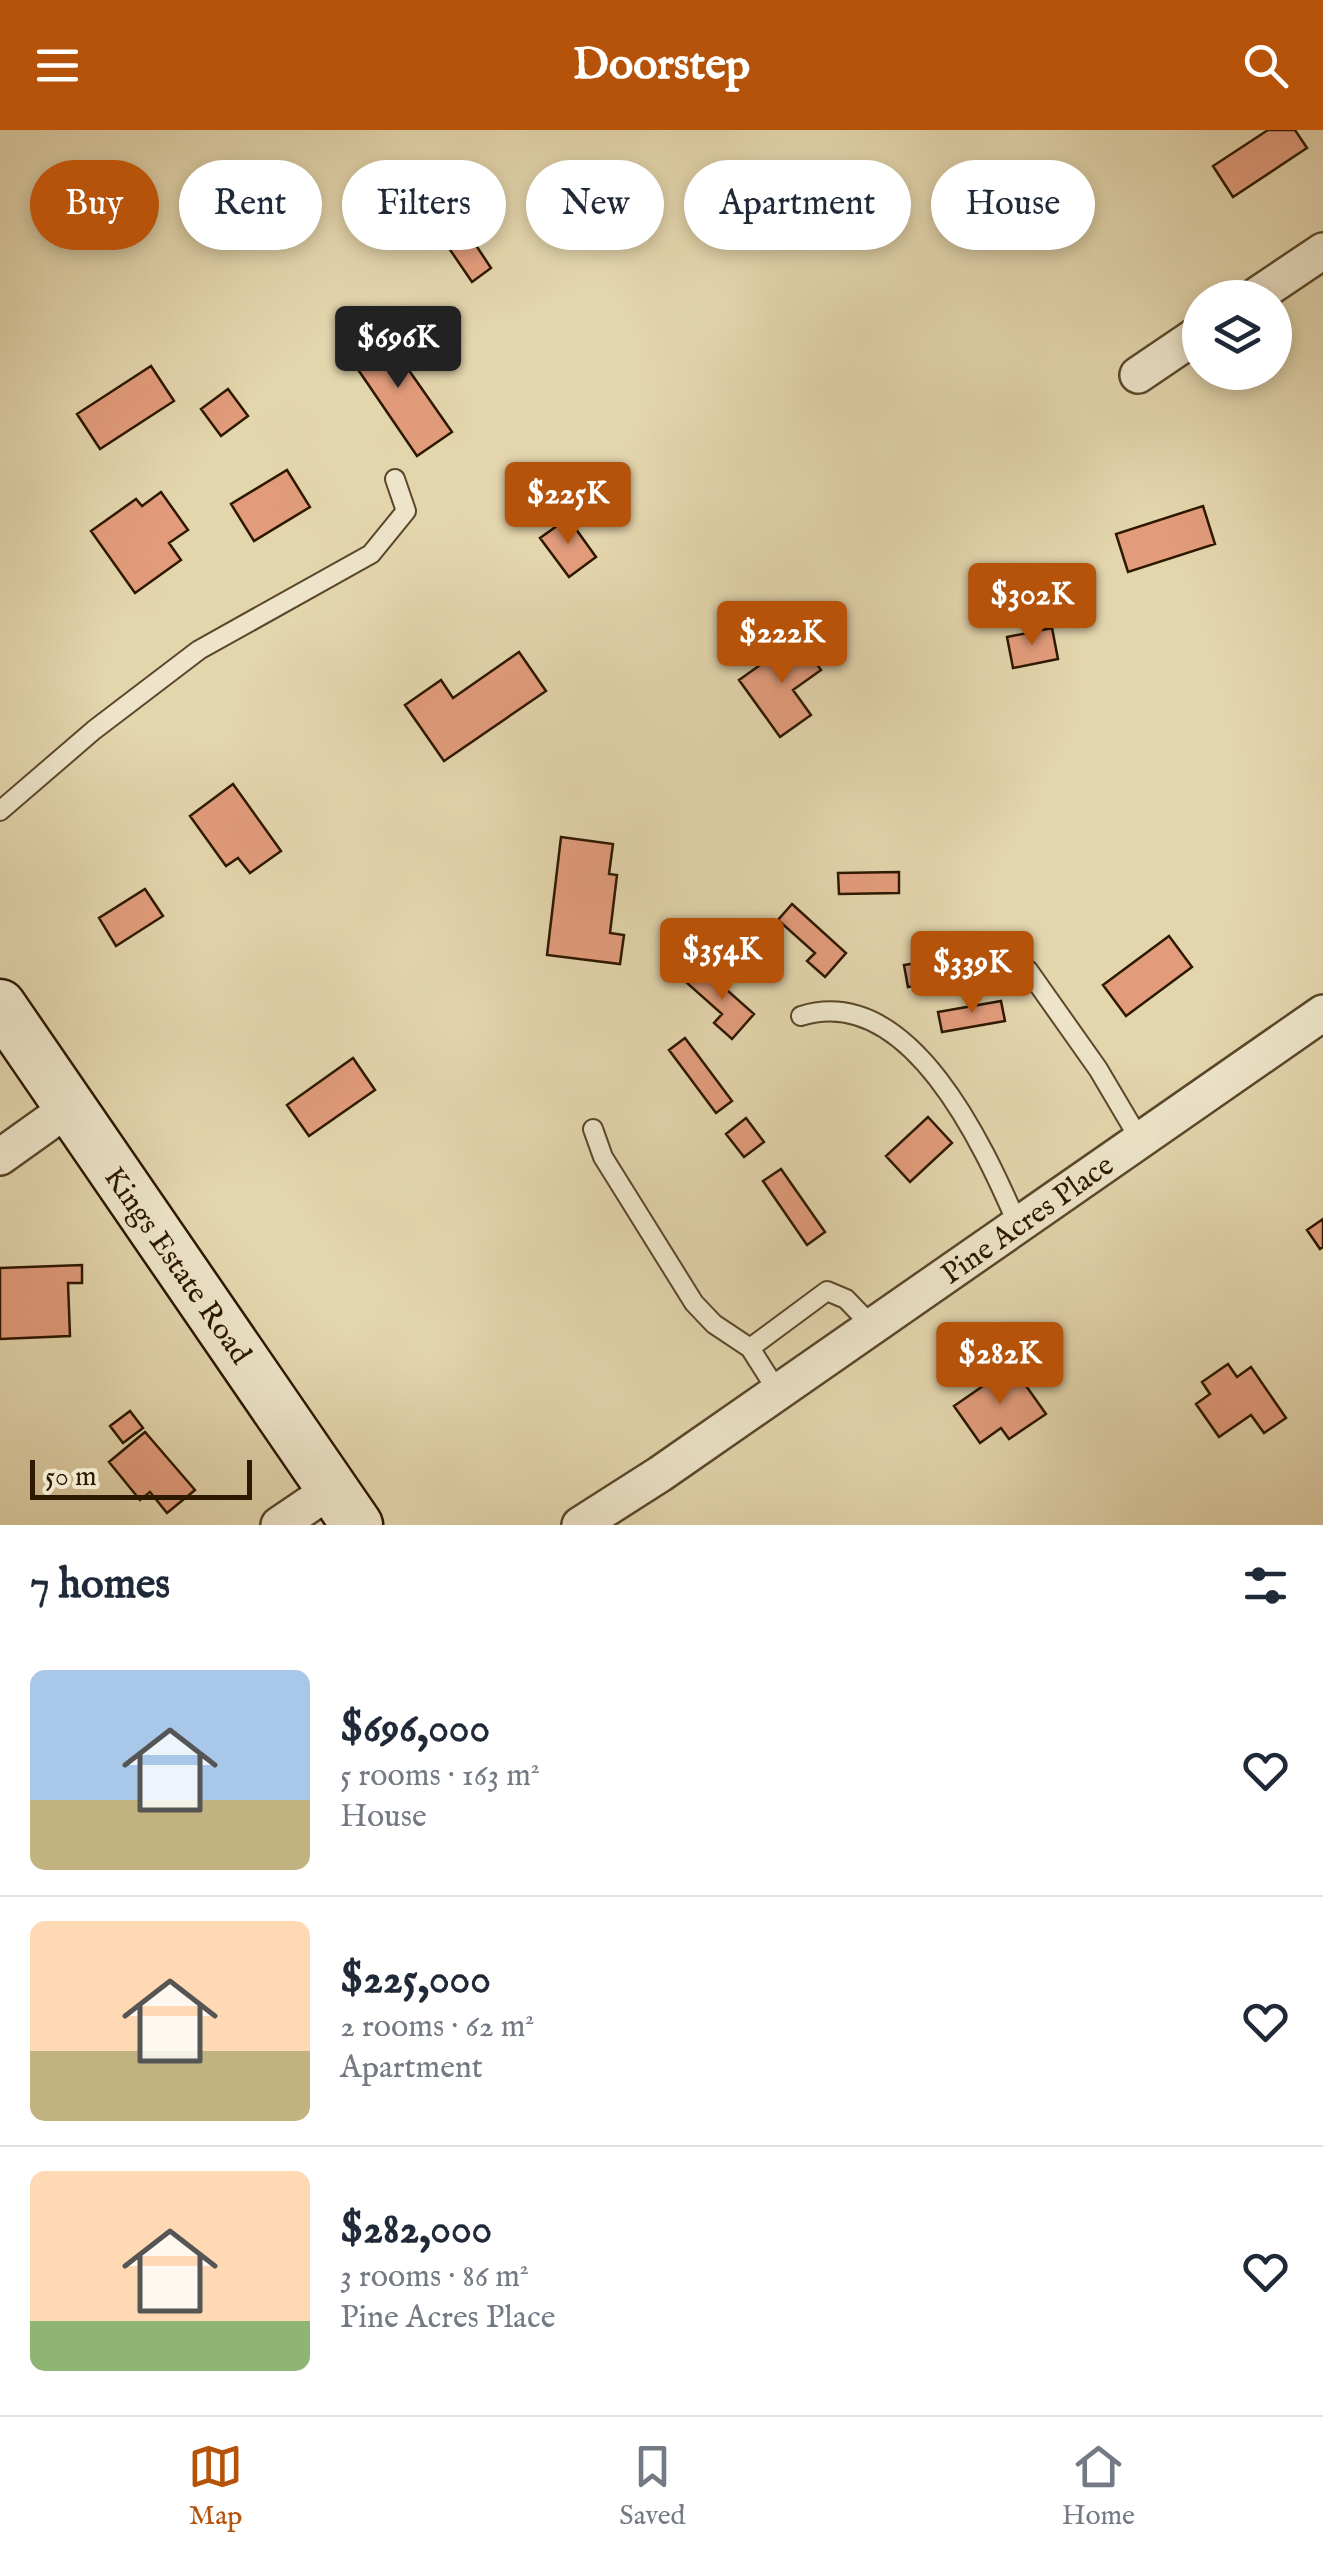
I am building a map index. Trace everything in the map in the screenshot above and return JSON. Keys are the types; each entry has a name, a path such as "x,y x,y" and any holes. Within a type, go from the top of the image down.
{"street":[{"path":"1280,280 1323,251"},
{"path":"1138,375 1182,345"},
{"name":"Kings Estate Road","path":"0,1005 345,1507"},
{"name":"Pine Acres Place","path":"580,1525 1323,1014"},
{"path":"0,1157 70,1108"},
{"path":"279,1525 345,1507"}],"lane":[{"path":"0,812 94,730 199,650 370,554 406,510 395,479"},
{"path":"1028,970 1098,1068 1140,1140"},
{"path":"801,1016 821,1010 868,1018 914,1048 973,1132 1018,1226"},
{"path":"592,1129 603,1158 694,1303 714,1324 750,1348 778,1392"},
{"path":"750,1348 827,1291 846,1298 872,1326"}],"building":[{"path":"1268,130 1295,130 1307,148 1233,197 1213,166"},
{"path":"450,250 479,250 491,268 472,282"},
{"path":"378,326 452,432 417,456 344,349"},
{"path":"151,366 174,401 100,449 77,414"},
{"path":"228,389 248,416 221,436 201,409"},
{"path":"287,470 310,507 254,541 231,504"},
{"path":"161,492 188,530 169,543 181,560 135,593 91,531 136,499 142,506"},
{"path":"1203,506 1215,544 1128,572 1116,534"},
{"path":"568,518 596,557 569,577 540,538"},
{"path":"1052,628 1058,659 1013,668 1007,637"},
{"path":"798,638 821,670 793,690 811,715 780,737 739,680"},
{"path":"519,652 546,691 444,761 405,705 441,680 453,698"},
{"path":"233,784 281,851 250,873 238,858 226,866 190,816"},
{"path":"561,837 613,844 609,874 617,875 610,933 624,935 620,964 547,955"},
{"path":"899,872 899,893 839,894 838,873"},
{"path":"145,889 163,916 116,946 99,918"},
{"path":"792,904 846,953 825,977 807,961 815,953 778,920"},
{"path":"1169,936 1192,967 1126,1016 1103,985"},
{"path":"966,955 970,976 908,987 904,965"},
{"path":"701,967 754,1014 732,1039 714,1023 722,1014 687,983"},
{"path":"1001,1001 1005,1021 942,1032 938,1012"},
{"path":"685,1038 732,1101 716,1113 669,1050"},
{"path":"353,1058 375,1090 309,1136 287,1105"},
{"path":"928,1117 952,1143 910,1182 886,1156"},
{"path":"746,1118 764,1142 744,1157 726,1134"},
{"path":"781,1169 825,1232 807,1245 763,1181"},
{"path":"1323,1219 1323,1247 1320,1249 1307,1230"},
{"path":"82,1265 82,1283 68,1283 70,1336 0,1339 0,1268"},
{"path":"1228,1364 1237,1377 1251,1367 1286,1418 1264,1433 1251,1415 1219,1437 1196,1404 1210,1394 1202,1382"},
{"path":"1012,1366 1046,1414 1009,1439 1001,1428 980,1443 954,1406"},
{"path":"130,1411 143,1428 123,1443 110,1426"},
{"path":"145,1432 195,1490 167,1513 150,1492 140,1500 109,1462"}]}
